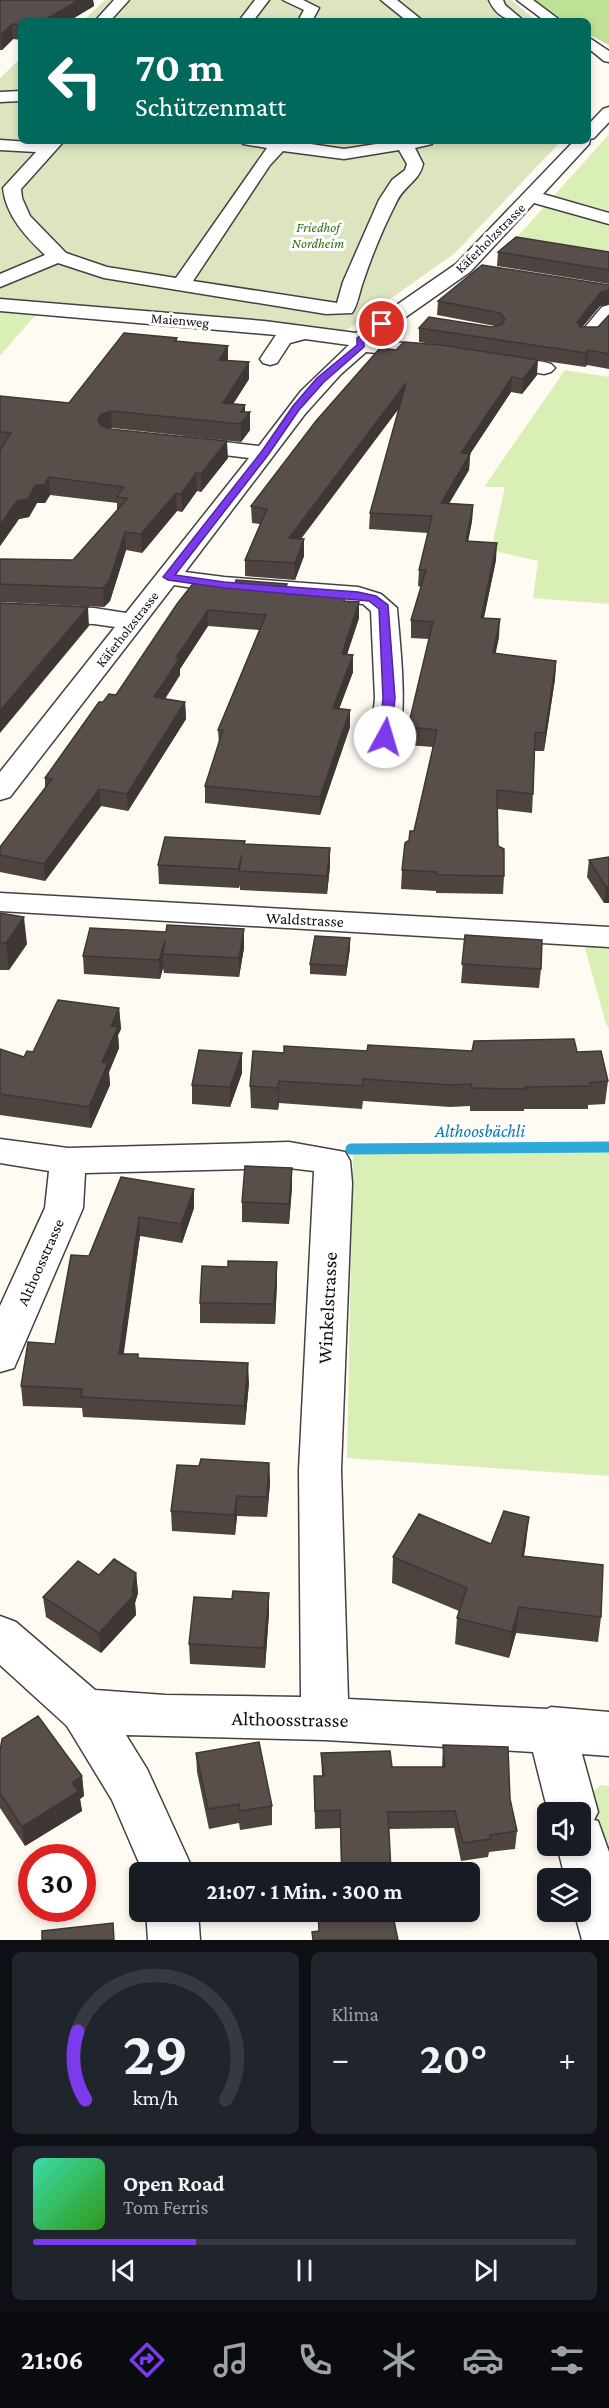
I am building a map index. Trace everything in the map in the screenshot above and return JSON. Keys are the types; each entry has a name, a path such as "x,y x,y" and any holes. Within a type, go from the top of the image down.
{"street":[{"path":"105,18 122,0"},
{"path":"248,18 262,0"},
{"path":"290,0 312,8 307,18"},
{"path":"388,0 412,18"},
{"path":"496,0 499,7 513,18"},
{"path":"524,0 550,18"},
{"path":"591,44 606,62"},
{"path":"0,97 18,96"},
{"path":"591,132 609,112"},
{"path":"0,145 53,144"},
{"path":"53,144 12,188 12,196 16,207 26,221 47,247 59,257 104,272 326,308 345,309 352,314 387,321 421,322"},
{"path":"181,284 264,162 280,144"},
{"path":"287,144 344,154 399,144"},
{"path":"345,309 352,282 388,200 398,184 413,172 415,164 405,144"},
{"name":"Käferholzstrasse","path":"0,791 265,453 296,408 321,380 387,321 463,268 580,144"},
{"path":"531,197 554,201 609,219"},
{"path":"0,281 41,262 59,257"},
{"path":"463,268 487,272"},
{"name":"Maienweg","path":"0,305 264,327 544,368"},
{"path":"588,336 609,311"},
{"path":"270,358 283,339 302,333"},
{"path":"159,442 265,453"},
{"path":"168,577 224,585 372,598 384,608 389,698 385,737"},
{"path":"0,612 94,616 133,622"},
{"name":"Waldstrasse","path":"0,902 609,937"},
{"path":"0,1151 68,1161"},
{"name":"Winkelstrasse","path":"68,1161 289,1155 332,1161 333,1183 320,1470 325,1719"},
{"name":"Althoosstrasse","path":"0,1358 25,1293 64,1208 68,1161"},
{"path":"0,1636 84,1711 130,1785 165,1862"},
{"name":"Althoosstrasse","path":"84,1711 165,1716 325,1719 609,1734"},
{"path":"551,1730 570,1802"},
{"path":"585,1856 608,1940"},
{"path":"173,1922 174,1940"}],"green space":[{"path":"105,0 511,0 533,18 86,18"},
{"path":"533,0 609,0 609,45 591,36 591,18 560,18"},
{"name":"Friedhof Nordheim","path":"18,61 18,144 558,144 455,253 344,332 0,304 0,78"},
{"path":"609,134 609,259 511,244"},
{"path":"0,308 38,312 0,356"},
{"path":"565,370 609,377 609,604 533,598 538,561 491,550 505,487 484,487"},
{"path":"583,941 609,943 609,1029 606,1024"},
{"path":"609,1149 609,1476 347,1458 353,1153"},
{"path":"600,1785 609,1786 609,1865 591,1802 589,1796"}],"building":[{"path":"0,0 79,0 48,18 18,18 18,25 12,24 0,35"},
{"path":"516,237 609,252 609,270 498,252"},
{"path":"482,265 609,285 609,290 601,292 577,322 580,327 598,327 609,315 609,354 588,350 586,353 419,328 429,317 492,327 502,324 505,319 500,313 438,301"},
{"path":"124,333 228,346 219,360 249,362 223,403 245,405 241,412 250,412 240,424 111,411 101,414 98,421 101,426 110,429 227,441 201,474 196,473 181,494 176,493 141,534 125,532 109,582 103,588 0,584 0,559 73,560 128,498 116,497 124,487 49,477 44,485 35,485 28,499 17,501 0,525 0,450 11,433 0,432 0,396 69,403"},
{"path":"404,342 441,345 538,360 523,379 512,377 461,453 470,454 441,503 473,505 466,541 497,543 481,618 500,619 493,653 556,661 545,733 535,732 533,794 497,790 498,846 504,849 504,876 437,875 437,872 402,870 405,843 409,840 410,831 414,831 437,730 408,727 433,622 411,620 426,570 419,570 432,516 370,513 406,383 289,538 304,539 295,563 245,560 267,509 251,506 316,421 380,348 396,350"},
{"path":"236,580 287,584 284,593 345,598 344,601 359,602 342,654 353,655 333,708 350,710 320,797 205,786 223,730 218,730 266,615 208,610 176,658 180,658 154,697 185,702 127,794 99,789 44,864 0,855 0,847 52,779 45,778 99,702 103,702 109,694 116,695 195,581 234,587"},
{"path":"0,603 88,607 0,711"},
{"path":"165,837 330,848 327,876 239,871 242,855 238,869 158,865"},
{"path":"609,857 609,886 606,887 589,860"},
{"path":"0,913 24,917 6,943 0,943"},
{"path":"167,925 244,929 239,958 163,954 165,941 159,960 83,956 90,928 166,932"},
{"path":"465,935 542,940 541,969 462,964"},
{"path":"315,936 350,938 346,966 310,964"},
{"path":"58,1000 119,1008 111,1026 118,1027 102,1062 108,1063 89,1107 0,1094 0,1049 24,1057 27,1051 33,1052"},
{"path":"574,1039 577,1052 601,1051 608,1081 590,1083 590,1086 525,1087 526,1089 472,1088 471,1084 451,1085 363,1079 363,1086 279,1081 278,1088 250,1086 253,1051 284,1053 284,1046 367,1051 368,1045 472,1051 474,1041"},
{"path":"199,1050 242,1053 230,1087 192,1085"},
{"path":"245,1166 292,1168 289,1204 242,1202"},
{"path":"121,1177 194,1189 181,1224 139,1217 119,1354 138,1354 138,1358 248,1363 244,1406 81,1397 82,1389 21,1386 28,1342 55,1344 71,1255 89,1256"},
{"path":"228,1261 277,1262 274,1304 200,1303 202,1266 228,1267"},
{"path":"201,1459 269,1463 267,1497 237,1496 234,1515 171,1511 177,1465 199,1466"},
{"path":"504,1511 529,1517 522,1556 603,1565 601,1617 519,1607 512,1632 457,1618 467,1588 393,1557 419,1514 491,1544"},
{"path":"114,1559 136,1573 132,1591 134,1595 99,1633 43,1597 78,1561 99,1575"},
{"path":"233,1591 269,1593 264,1648 189,1644 194,1597 232,1599"},
{"path":"38,1716 82,1776 72,1783 79,1791 22,1827 0,1793 0,1751 2,1739"},
{"path":"259,1742 272,1806 240,1811 239,1804 208,1809 196,1753"},
{"path":"443,1745 508,1747 510,1799 517,1831 490,1835 490,1839 463,1843 455,1811 388,1812 391,1862 342,1862 340,1810 315,1811 314,1776 324,1776 321,1753 390,1751 392,1767 445,1767"},
{"path":"319,1922 394,1922 398,1940 313,1940 312,1932 319,1931"},
{"path":"113,1923 114,1940 42,1940 42,1931"}],"waterway":[{"name":"Althoosbächli","path":"351,1149 609,1147"}],"route":[{"path":"382,324 360,340 361,345 321,380 296,408 265,453 168,577 224,585 372,598 384,608 389,698 385,737"}]}
